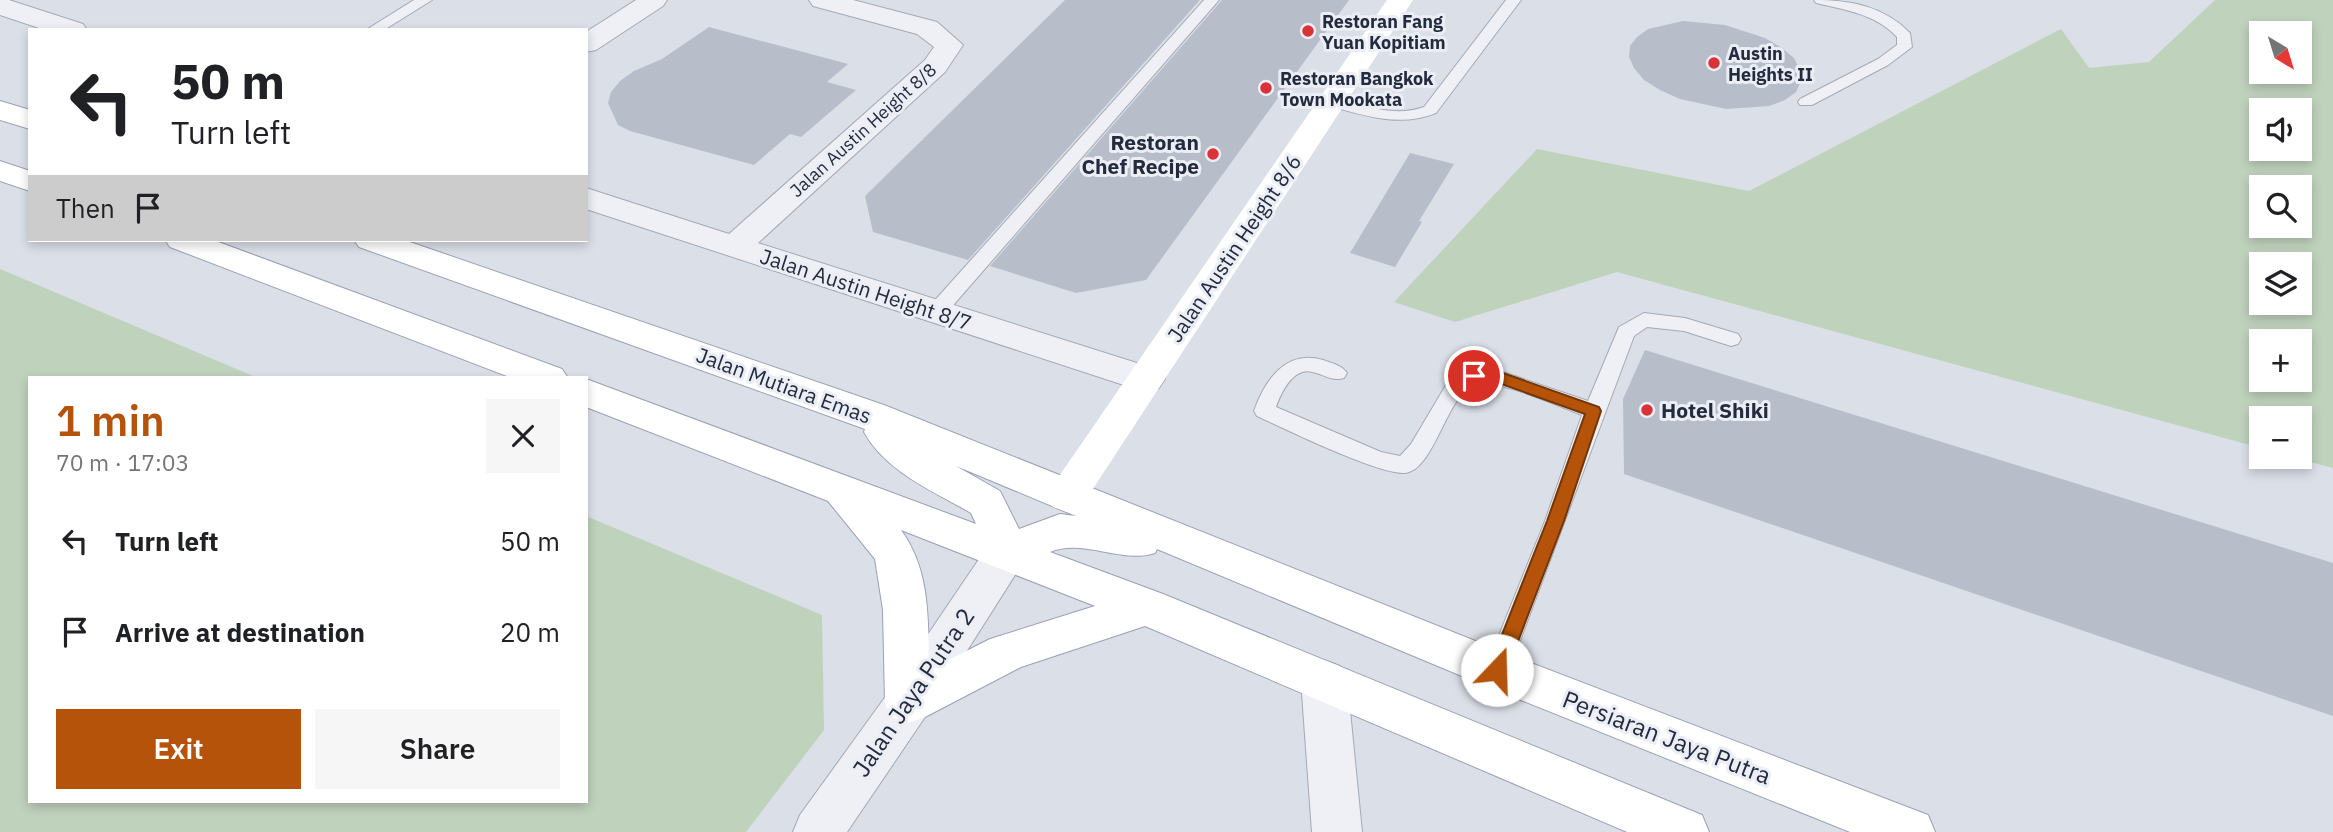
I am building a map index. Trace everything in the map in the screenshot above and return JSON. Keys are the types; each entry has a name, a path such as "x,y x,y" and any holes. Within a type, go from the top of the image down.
{"main road":[{"name":"Jalan Austin Height 8/6","path":"1067,496 1401,0"},
{"path":"0,110 28,119"},
{"path":"0,170 28,181"},
{"path":"187,242 544,376"},
{"name":"Jalan Mutiara Emas","path":"377,242 870,415 1191,547"},
{"path":"588,393 1147,607 1684,832"},
{"path":"870,415 894,446 921,465 986,502 1007,552"},
{"path":"840,488 896,555 906,606 904,666 908,703 1006,653 1147,607"},
{"path":"1007,552 1060,530 1191,547"},
{"name":"Persiaran Jaya Putra","path":"1191,547 1910,832"}],"street":[{"path":"588,43 654,0"},
{"name":"Jalan Austin Height 8/8","path":"735,246 935,66 949,45 927,28 822,0"},
{"path":"7,4 68,28"},
{"name":"Jalan Austin Height 8/7","path":"588,199 934,313 1146,379"},
{"name":"Jalan Jaya Putra 2","path":"818,832 908,703 1007,552"},
{"path":"1324,680 1337,832"}],"lane":[{"path":"376,28 425,0"},
{"path":"934,313 1212,0"},
{"path":"1332,102 1392,117 1411,118 1430,110 1514,0"},
{"path":"1806,102 1883,62 1904,47 1905,36 1895,23 1868,11 1821,0"},
{"path":"1497,670 1626,332 1644,320 1685,325 1731,339"},
{"path":"1337,373 1311,364 1296,365 1286,373 1268,397 1264,411 1377,459 1404,465 1419,450 1456,385 1474,376 1497,377 1594,411"}],"green space":[{"path":"2215,0 2333,0 2333,468 2312,462 2312,406 2249,406 2249,445 1617,272 1455,322 1394,302 1537,149 1749,191 2061,29 2089,68 2149,62"},
{"path":"0,269 253,376 28,376 28,803 588,803 588,517 822,615 824,730 746,832 0,832"}],"building":[{"path":"1065,0 1200,0 968,260 873,232 865,196"},
{"path":"1222,0 1349,0 1146,280 1076,293 990,266"},
{"name":"Austin Heights II","path":"1683,21 1725,25 1765,38 1782,48 1794,58 1800,70 1801,81 1796,92 1769,106 1726,109 1680,99 1644,80 1629,57 1630,46 1648,29"},
{"path":"709,27 848,64 827,82 856,90 801,137 790,134 754,165 630,131 618,125 608,103 611,92 620,81 634,71 662,59"},
{"path":"1410,153 1454,164 1395,267 1350,253"},
{"path":"1645,350 2333,563 2333,716 1624,474 1623,399"}],"place":[{"name":"Restoran Fang Yuan Kopitiam","path":"1308,31"},
{"name":"Austin Heights II","path":"1714,63"},
{"name":"Restoran Bangkok Town Mookata","path":"1266,88"},
{"name":"Restoran Chef Recipe","path":"1213,154"},
{"name":"Hotel Shiki","path":"1647,410"}],"route":[{"path":"1474,376 1497,377 1594,411 1556,521 1497,670"}]}
